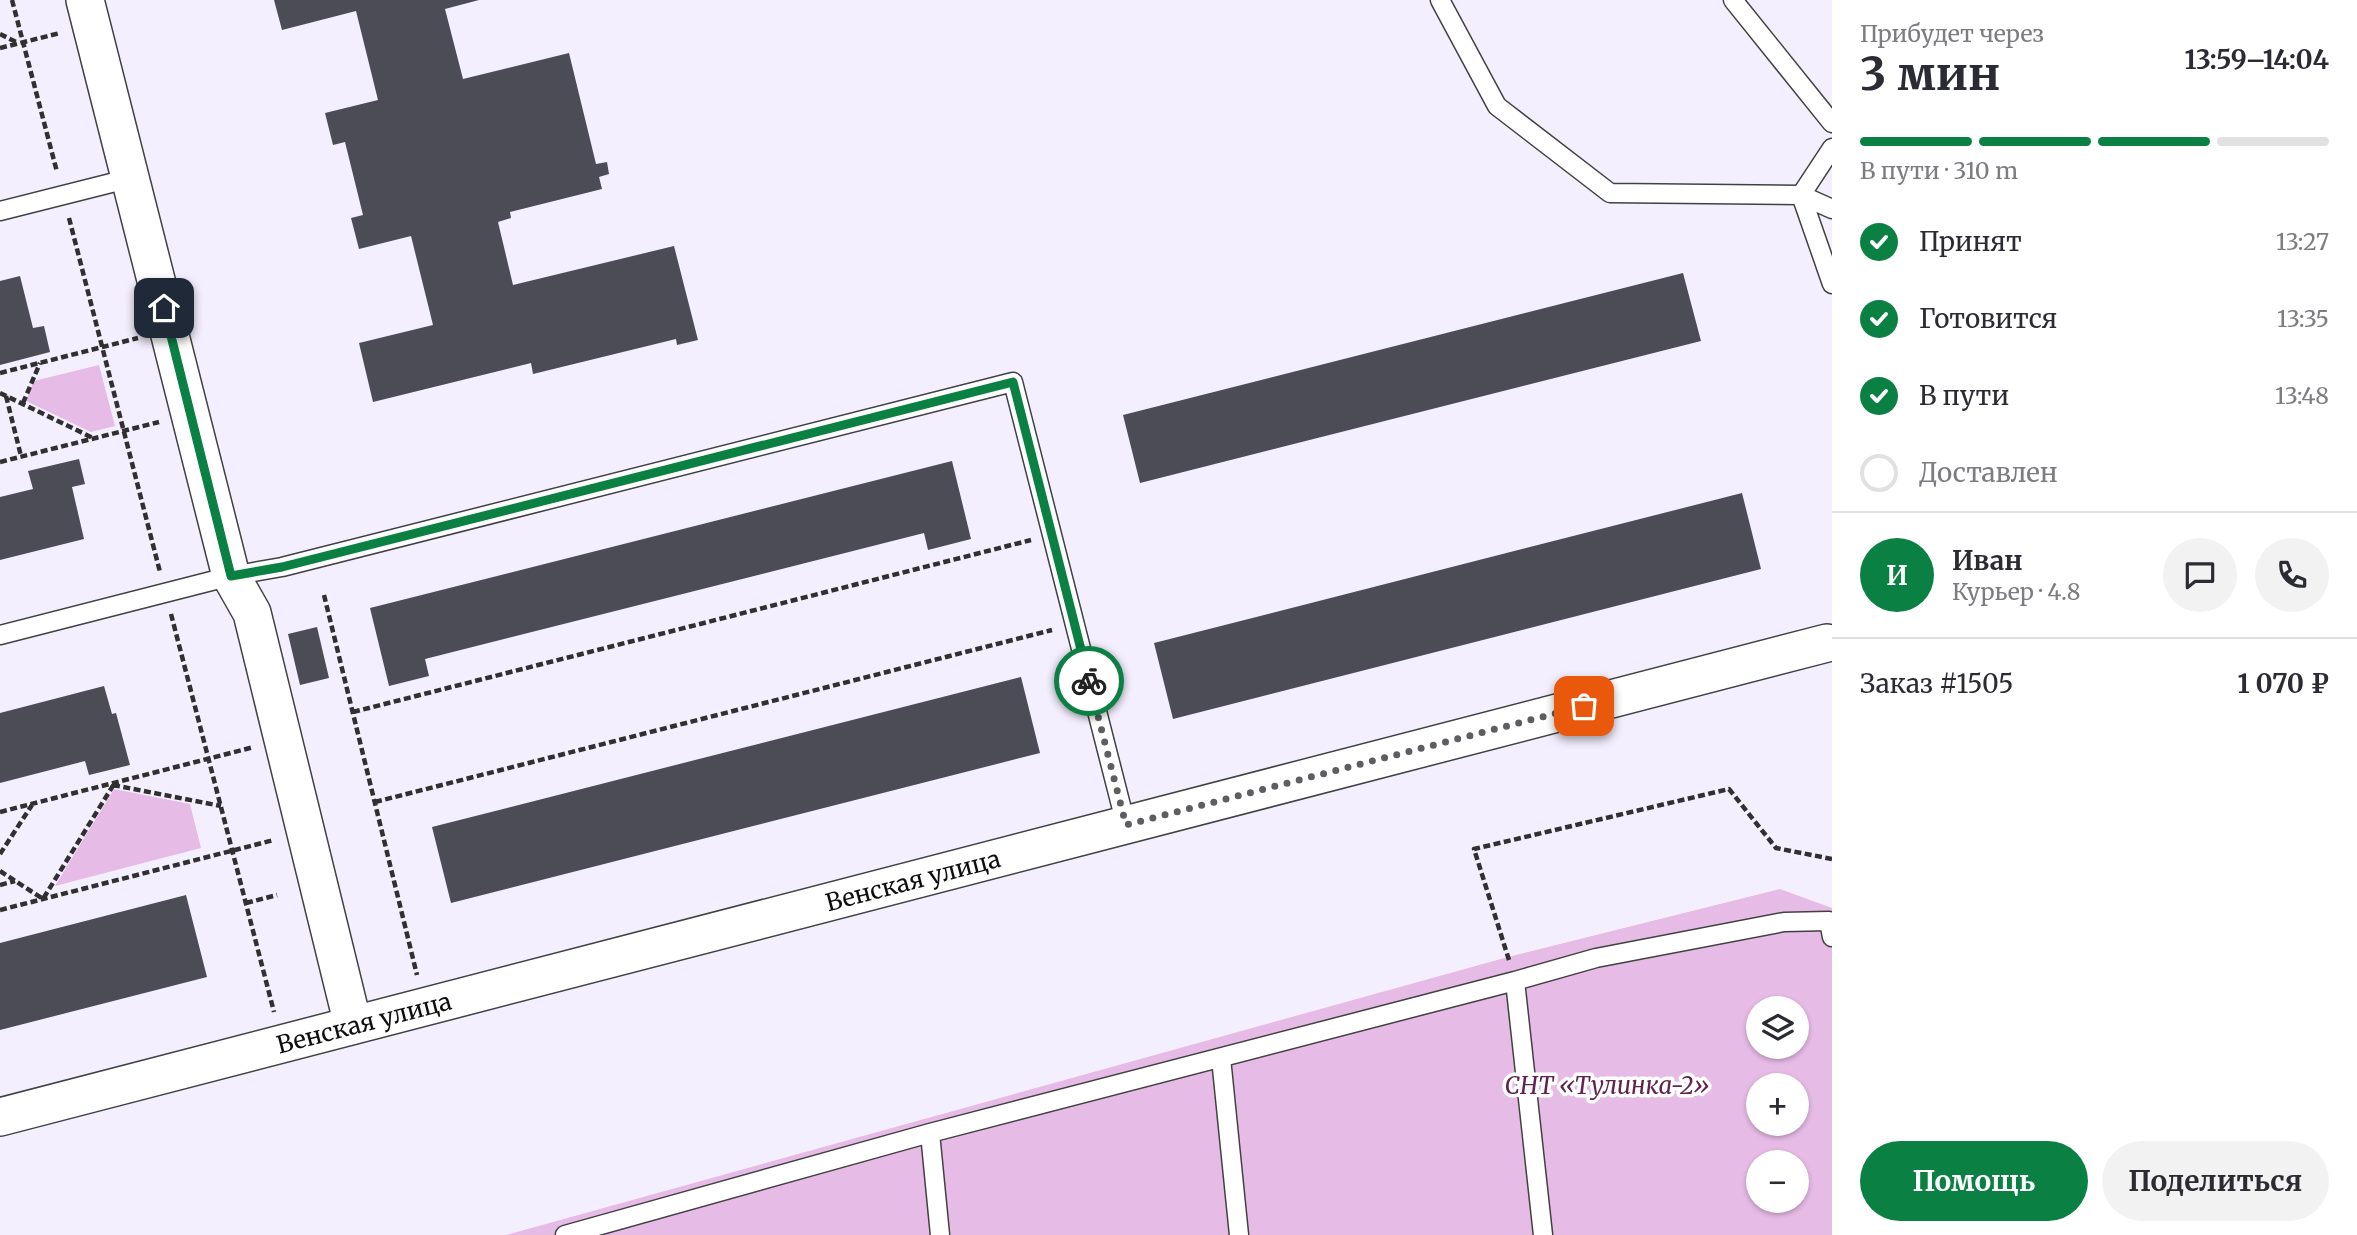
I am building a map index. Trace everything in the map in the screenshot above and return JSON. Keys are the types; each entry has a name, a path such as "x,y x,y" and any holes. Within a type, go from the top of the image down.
{"street":[{"path":"88,12 231,576 252,613 353,1026"},
{"name":"Венская улица","path":"0,1117 1830,642"}],"lane":[{"path":"1440,0 1497,106 1610,193 1801,195 1832,209"},
{"path":"1734,0 1832,123"},
{"path":"1801,195 1832,148"},
{"path":"0,211 131,178"},
{"path":"1801,195 1832,284"},
{"path":"0,635 231,576 296,564 1013,382 1126,825"},
{"path":"565,1235 625,1227 930,1133 1596,958 1784,922 1829,922 1832,937"},
{"path":"1516,981 1543,1235"},
{"path":"1222,1058 1239,1235"},
{"path":"930,1133 940,1235"}],"path":[{"path":"12,0 282,1044"},
{"path":"0,48 21,43 88,12"},
{"path":"0,34 21,43"},
{"path":"0,373 169,330"},
{"path":"23,404 40,363"},
{"path":"2,394 94,438"},
{"path":"2,394 21,456"},
{"path":"0,462 190,414"},
{"path":"353,712 1052,534"},
{"path":"324,595 425,1007"},
{"path":"375,802 1075,624"},
{"path":"0,812 283,740"},
{"path":"113,784 221,806"},
{"path":"43,899 113,784"},
{"path":"1516,981 1474,849 1729,789 1776,848 1832,859"},
{"path":"0,855 33,804"},
{"path":"0,910 305,832"},
{"path":"0,870 43,899"},
{"path":"0,885 16,881"},
{"path":"246,903 276,895"}],"green space":[{"path":"99,365 115,426 91,432 26,401 34,381"},
{"path":"114,789 190,804 201,848 55,886"},
{"name":"СНТ «Тулинка-2»","path":"1780,889 1832,908 1832,1235 506,1235 1508,957"}],"building":[{"path":"274,0 479,0 445,9 463,79 569,53 596,164 607,162 609,174 599,177 602,189 510,212 511,218 498,222 513,285 674,246 698,340 677,345 676,339 533,374 531,363 373,402 359,343 433,325 411,236 359,249 351,218 363,215 345,142 333,145 325,113 378,100 356,11 282,30"},
{"path":"1683,273 1701,341 1140,483 1123,415"},
{"path":"20,276 33,328 44,326 50,352 0,365 0,281"},
{"path":"79,459 85,484 72,487 84,539 0,560 0,497 33,489 28,471"},
{"path":"952,461 971,539 928,550 924,533 425,659 429,676 389,686 370,608"},
{"path":"1742,493 1761,569 1173,719 1154,643"},
{"path":"317,627 329,678 300,685 288,634"},
{"path":"1021,677 1040,753 451,903 432,827"},
{"path":"104,686 112,714 116,713 130,765 89,775 85,761 0,783 0,713"},
{"path":"186,895 207,977 0,1030 0,943"}],"way so far":[{"path":"1089,681 1126,825 1584,706"}],"route":[{"path":"164,308 231,576 282,567 1013,382 1089,681"}]}
